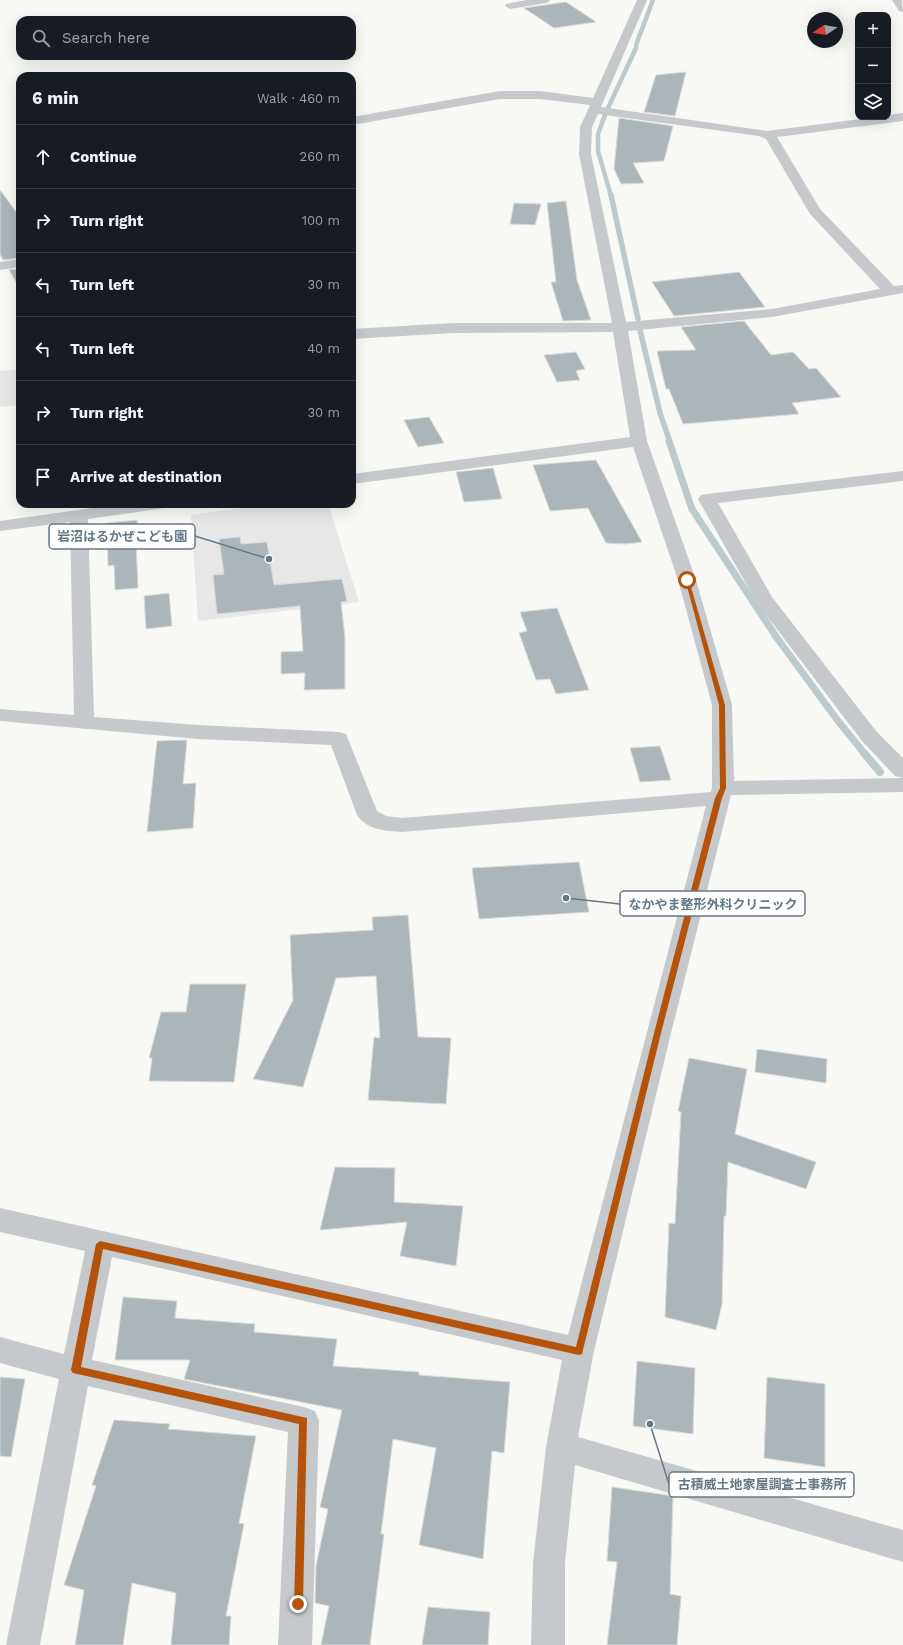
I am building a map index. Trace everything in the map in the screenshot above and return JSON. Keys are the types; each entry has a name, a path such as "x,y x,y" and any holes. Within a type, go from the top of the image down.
{"street":[{"path":"510,6 546,0"},
{"path":"548,1645 549,1563 561,1447 579,1351 656,1037 721,793 722,705 687,580 639,441 620,327 585,154 586,127 642,0"},
{"path":"897,0 903,9"},
{"path":"356,120 500,95 540,95 694,125 762,133 771,137 815,211 896,290"},
{"path":"766,135 903,117"},
{"path":"0,266 16,264"},
{"path":"356,334 453,328 620,327 772,313 896,290"},
{"path":"356,478 639,441"},
{"path":"903,476 707,498 764,599 869,736 903,771"},
{"path":"0,526 89,511 119,508"},
{"path":"84,722 89,511"},
{"path":"0,715 198,732 340,739 368,815 381,823 402,825 721,793 903,785"},
{"path":"0,1220 100,1244 579,1351"},
{"path":"23,1645 100,1244"},
{"path":"0,1350 76,1370 304,1421 298,1604 294,1645"},
{"path":"561,1447 903,1546"}],"shaded area":[{"path":"16,369 16,405 0,407 0,371"},
{"path":"242,508 329,508 359,602 198,621 191,515"}],"building":[{"path":"566,2 596,22 554,28 524,8"},
{"path":"686,72 675,116 644,112 656,75"},
{"path":"619,118 673,126 664,161 633,163 644,183 621,184 614,169"},
{"path":"0,190 16,212 16,258 3,260 0,254"},
{"path":"566,201 577,280 591,320 563,321 551,282 556,282 547,203"},
{"path":"514,203 541,204 535,225 510,224"},
{"path":"16,269 16,282 9,270"},
{"path":"739,272 765,307 674,316 652,282"},
{"path":"744,321 771,355 793,352 809,369 816,368 841,397 792,403 799,414 683,424 669,389 666,389 657,351 696,350 681,327"},
{"path":"576,352 585,369 576,371 580,380 557,382 544,355"},
{"path":"429,417 444,443 418,447 404,420"},
{"path":"596,460 642,542 626,544 606,543 588,508 550,511 533,465"},
{"path":"493,468 502,499 464,502 456,472"},
{"path":"137,520 139,542 136,542 138,588 115,590 114,565 108,566 107,523"},
{"path":"240,537 241,544 267,542 274,585 342,579 347,601 341,602 345,638 345,689 304,690 305,673 281,674 281,652 303,651 300,606 217,614 213,575 224,574 219,539"},
{"path":"169,593 172,626 146,629 144,596"},
{"path":"557,608 589,690 556,694 550,679 536,680 519,633 527,631 520,612"},
{"path":"187,740 183,784 196,783 193,828 147,832 157,741"},
{"path":"660,746 671,780 640,782 630,748"},
{"path":"579,862 589,912 479,919 472,868"},
{"path":"408,915 418,1037 451,1038 446,1104 368,1100 374,1037 380,1038 376,976 336,978 303,1087 253,1079 293,1000 290,935 373,930 372,917"},
{"path":"190,984 246,984 234,1082 149,1081 152,1058 149,1058 161,1012 186,1012"},
{"path":"757,1049 827,1059 826,1083 755,1072"},
{"path":"689,1058 747,1069 735,1134 816,1162 806,1189 728,1162 726,1216 724,1216 722,1304 716,1330 665,1317 669,1223 675,1224 681,1112 678,1111"},
{"path":"335,1167 395,1168 394,1202 463,1206 456,1266 400,1256 407,1222 320,1230"},
{"path":"123,1297 177,1301 175,1318 255,1324 254,1332 337,1339 333,1366 419,1372 419,1375 510,1382 504,1453 492,1451 483,1559 419,1545 436,1448 393,1439 381,1534 384,1534 370,1645 321,1645 329,1606 315,1603 316,1566 328,1509 320,1507 342,1410 184,1379 190,1360 115,1360"},
{"path":"637,1361 695,1368 693,1434 633,1426"},
{"path":"0,1377 25,1379 11,1457 0,1456"},
{"path":"767,1377 825,1384 825,1467 764,1458"},
{"path":"114,1420 170,1424 168,1429 256,1436 239,1523 244,1524 226,1616 231,1616 229,1645 171,1645 176,1593 132,1583 123,1645 75,1645 84,1590 64,1585 96,1486 92,1485"},
{"path":"612,1487 673,1496 670,1594 681,1596 677,1645 607,1645 617,1562 607,1561"},
{"path":"428,1607 490,1612 488,1645 422,1645"}],"waterway":[{"path":"636,45 653,0"},
{"path":"608,108 636,48"},
{"path":"605,115 598,134 598,151 611,196"},
{"path":"611,195 638,319"},
{"path":"640,330 660,413 670,442"},
{"path":"669,441 692,509 777,638 838,721 865,754"},
{"path":"864,753 880,772"}],"place":[{"name":"岩沼はるかぜこども園","path":"269,559"},
{"name":"なかやま整形外科クリニック","path":"566,898"},
{"name":"古積威土地家屋調査士事務所","path":"650,1424"}],"route":[{"path":"298,1604 304,1421 76,1370 100,1244 579,1351 656,1037 718,798 723,788 722,705 687,580"}]}
